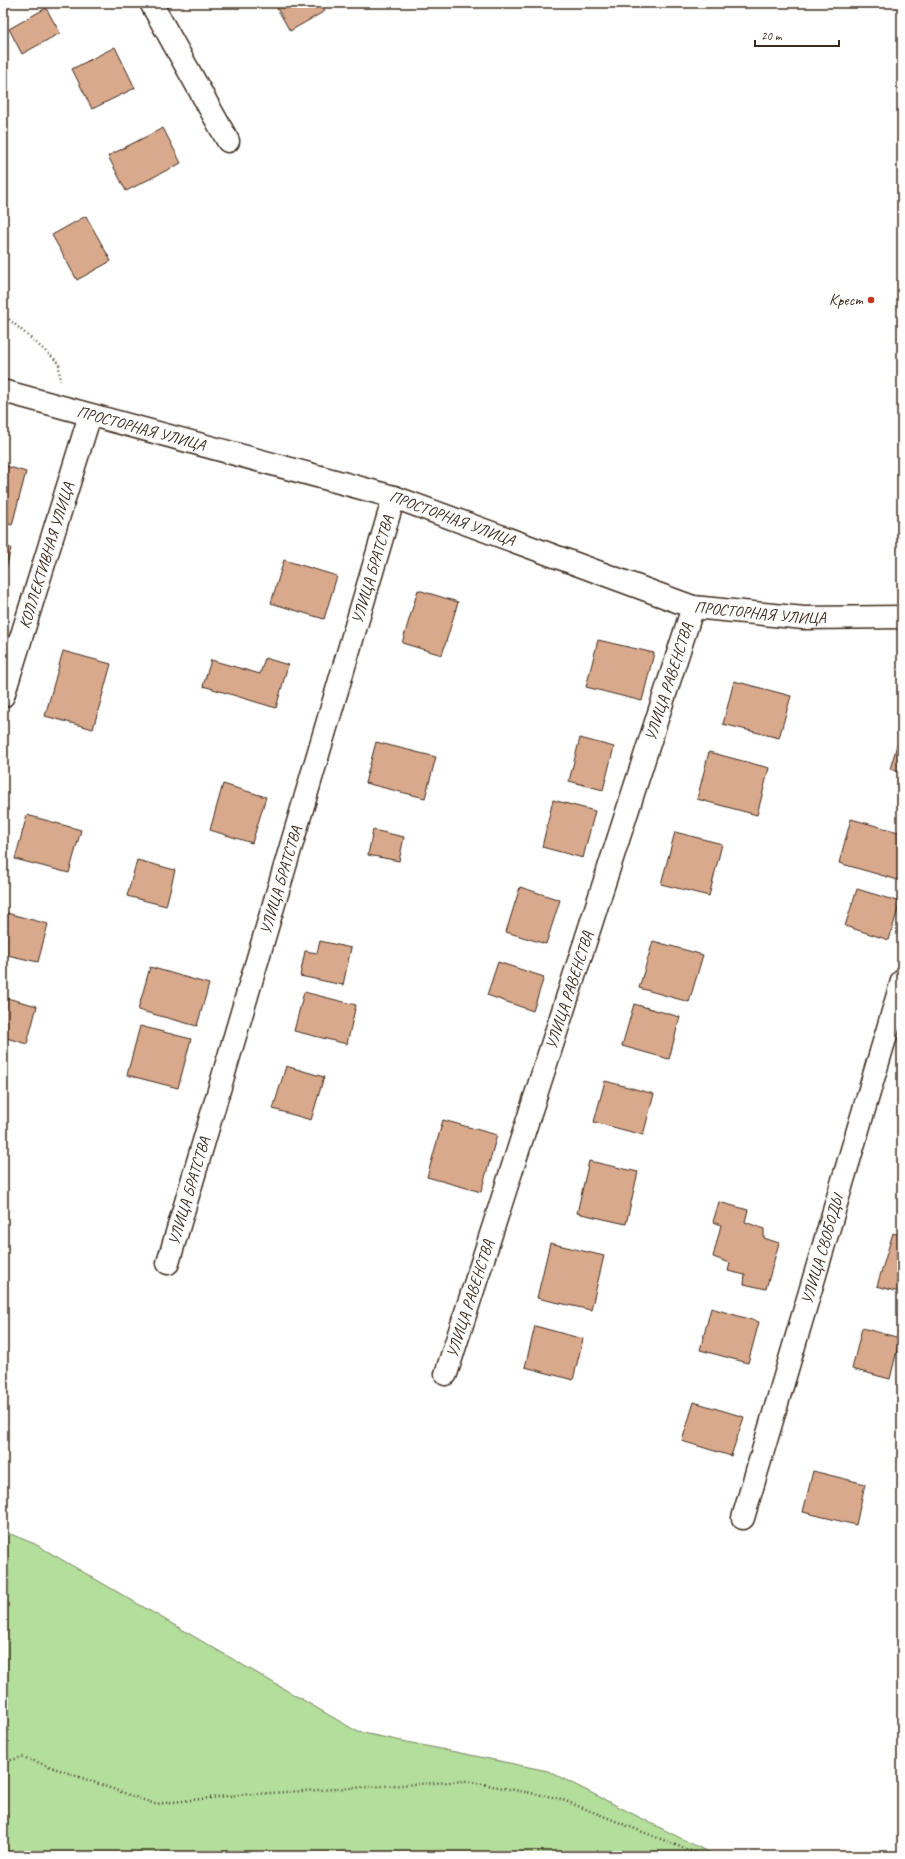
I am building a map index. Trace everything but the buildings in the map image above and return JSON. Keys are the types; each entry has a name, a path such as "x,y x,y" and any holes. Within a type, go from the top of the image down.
{"street":[{"path":"151,3 228,141"},
{"name":"ПРОСТОРНАЯ УЛИЦА","path":"3,391 394,498 693,607 804,618 902,617"},
{"name":"КОЛЛЕКТИВНАЯ УЛИЦА","path":"3,696 90,415"},
{"name":"УЛИЦА БРАТСТВА","path":"168,1263 394,498"},
{"name":"УЛИЦА РАВЕНСТВА","path":"446,1374 693,607"},
{"name":"УЛИЦА СВОБОДЫ","path":"743,1518 902,981"}],"path":[{"path":"3,314 59,363 60,383"},
{"path":"3,1762 24,1757 156,1804 238,1795 466,1781 558,1798 703,1856"}],"green space":[{"path":"3,1531 35,1544 358,1732 548,1771 716,1856 3,1856"}],"place":[{"name":"Крест","path":"871,300"}]}
